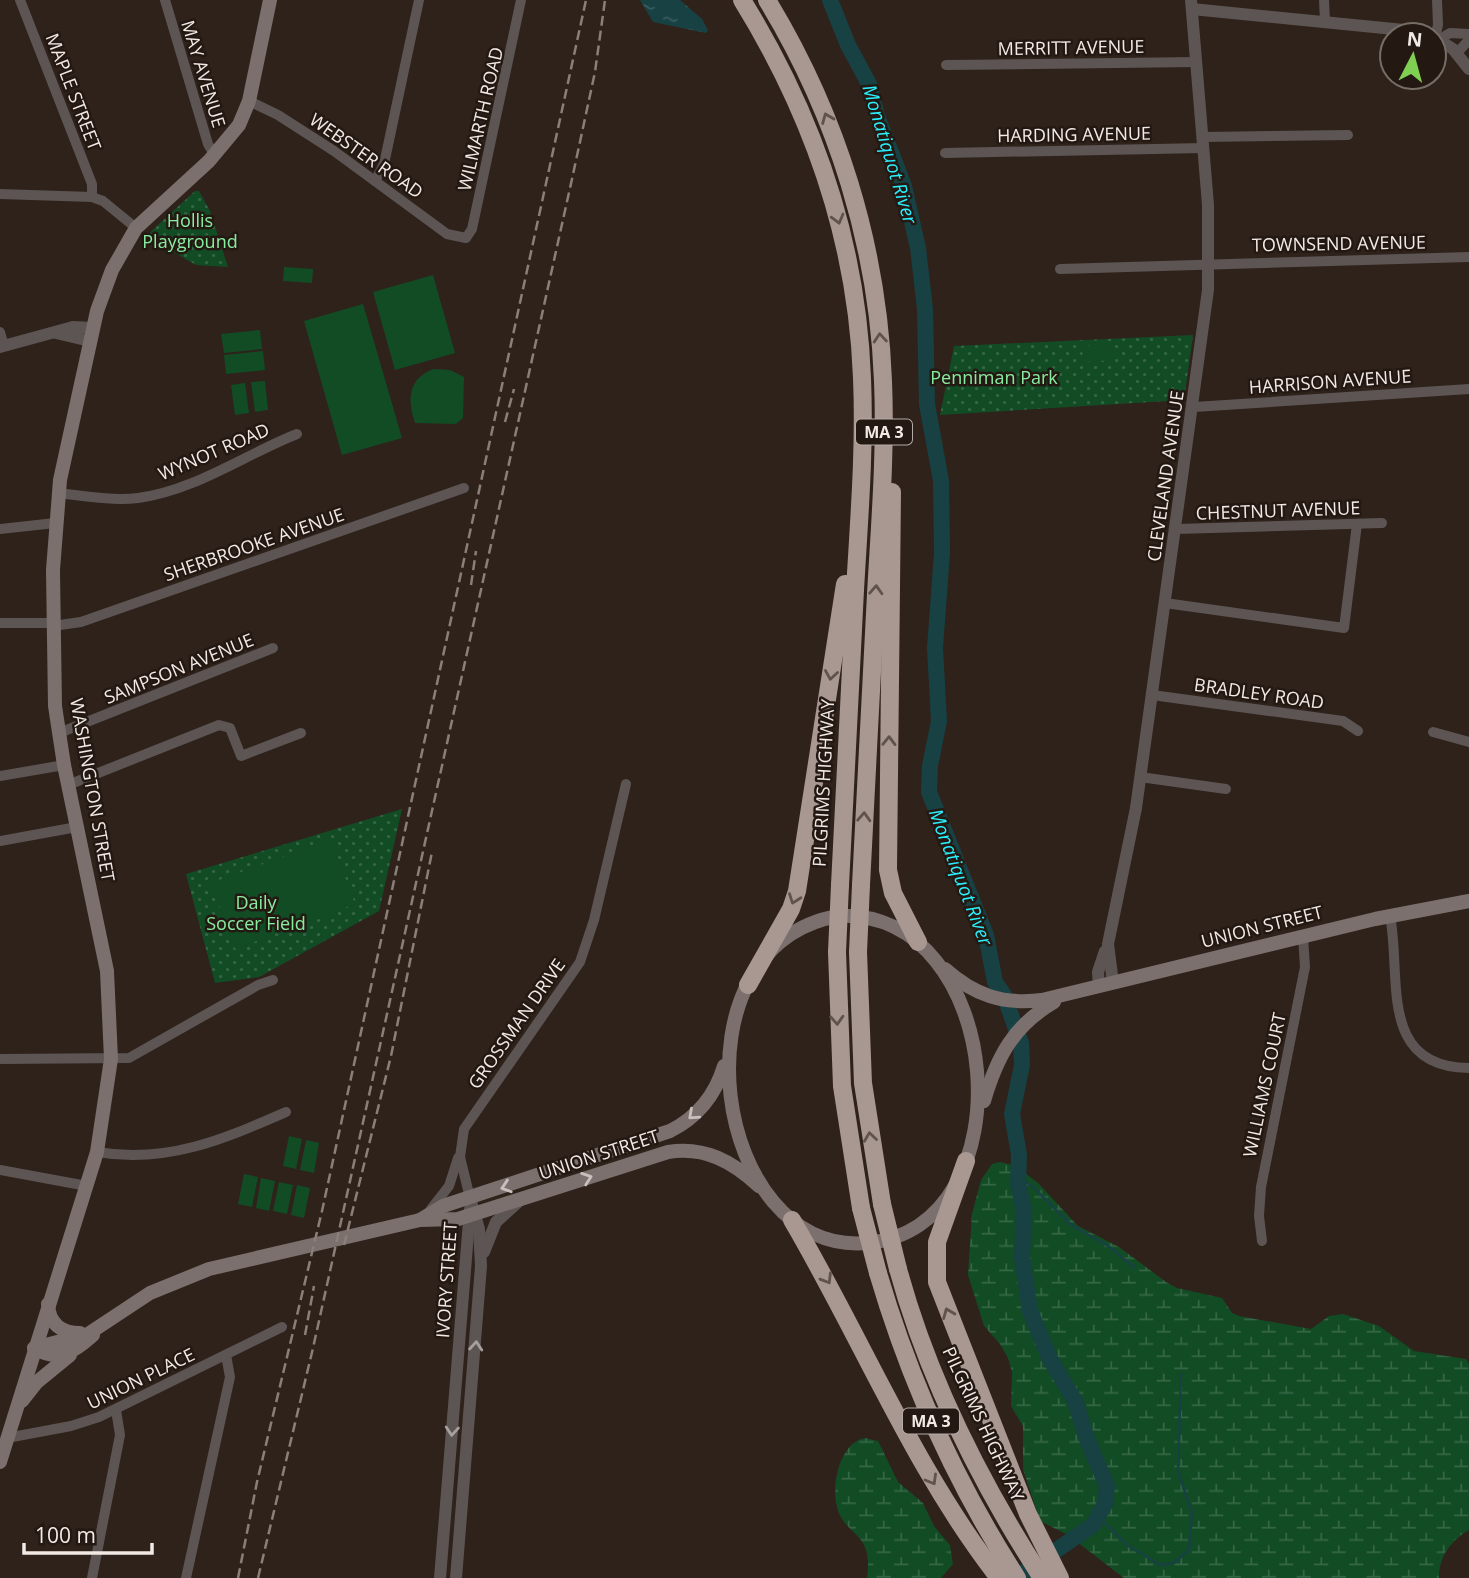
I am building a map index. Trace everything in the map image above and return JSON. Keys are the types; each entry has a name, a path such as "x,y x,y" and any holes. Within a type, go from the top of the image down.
{"highway":[{"name":"PILGRIMS HIGHWAY","path":"742,0 799,107 840,224 860,347 863,408 860,487 836,952 842,1086 862,1208 878,1273 900,1341 931,1420 965,1490 998,1568"},
{"name":"PILGRIMS HIGHWAY","path":"767,0 817,94 849,182 871,267 883,384 883,457 858,952 862,1075 882,1204 898,1269 942,1394 968,1451 1022,1547 1053,1576"},
{"path":"883,384 892,527 888,870 893,893 923,948"},
{"path":"748,985 791,909 797,891 860,487"},
{"path":"966,1161 937,1242 935,1275 1053,1576"},
{"path":"792,1220 840,1301 931,1478 998,1568"},
{"name":"MA 3","path":"998,1568 1017,1578"}],"main road":[{"name":"WASHINGTON STREET","path":"0,1462 4,1439 97,1152 111,1059 107,971 64,765 54,685 55,523 58,493 92,334 111,270 136,228 215,156 236,131 249,101 270,0"},
{"name":"UNION STREET","path":"34,1348 82,1337 160,1287 202,1271 423,1217 443,1206 656,1137 684,1124 714,1092 748,985 764,959 782,941 803,928 828,918 856,916 897,927 957,979 988,997 1025,1002 1065,996 1304,936 1469,901"},
{"path":"730,1041 728,1084 733,1120 752,1166 776,1203 792,1220 810,1233 838,1243 868,1243 898,1237 922,1222 936,1208 966,1161 976,1130 979,1087 973,1041 957,998 923,948"},
{"name":"UNION STREET","path":"976,1130 1004,1047 1028,1018 1065,996"},
{"name":"UNION STREET","path":"423,1217 442,1222 473,1215 656,1155 688,1150 715,1155 734,1166 776,1203"},
{"path":"48,1302 50,1318 64,1331 86,1332 110,1320"},
{"name":"UNION STREET","path":"15,1411 37,1382 110,1320"},
{"path":"34,1348 54,1356 74,1352"}],"street":[{"name":"MAPLE STREET","path":"20,0 92,184 92,197"},
{"name":"MAY AVENUE","path":"165,0 208,144 215,156"},
{"path":"375,181 384,164 419,0"},
{"name":"WILMARTH ROAD","path":"463,239 472,232 521,0"},
{"path":"1324,0 1325,21"},
{"path":"1437,0 1438,21"},
{"path":"1192,5 1378,29"},
{"name":"CLEVELAND AVENUE","path":"1106,985 1108,944 1140,777 1194,407 1209,263 1192,5"},
{"path":"1448,34 1469,34"},
{"path":"1457,53 1469,40"},
{"path":"1448,46 1457,53 1469,69"},
{"name":"MERRITT AVENUE","path":"946,65 1197,62"},
{"name":"WEBSTER ROAD","path":"249,101 284,118 447,234 463,239"},
{"name":"HARDING AVENUE","path":"945,153 1348,135"},
{"path":"0,194 92,197 103,201 136,228"},
{"name":"TOWNSEND AVENUE","path":"1060,269 1469,257"},
{"path":"0,332 2,347 73,327 92,334"},
{"name":"HARRISON AVENUE","path":"1194,407 1469,389"},
{"name":"WYNOT ROAD","path":"58,493 112,499 148,496 188,483 297,434"},
{"name":"SHERBROOKE AVENUE","path":"0,622 53,625 81,622 464,488"},
{"path":"0,529 55,523"},
{"name":"CHESTNUT AVENUE","path":"1176,529 1382,523"},
{"path":"1165,603 1344,628 1357,524"},
{"name":"SAMPSON AVENUE","path":"59,733 273,648"},
{"name":"BRADLEY ROAD","path":"1152,695 1343,721 1358,731"},
{"path":"68,785 222,724 232,731 241,756 301,733"},
{"path":"1433,732 1469,742"},
{"path":"0,776 64,765"},
{"path":"1140,777 1226,789"},
{"name":"GROSSMAN DRIVE","path":"470,1198 460,1151 464,1129 580,962 594,920 626,784"},
{"path":"0,841 77,827"},
{"path":"1390,916 1396,950 1396,1009 1403,1030 1426,1056 1450,1066 1469,1068"},
{"name":"WILLIAMS COURT","path":"1262,1241 1259,1216 1261,1187 1305,967 1304,936"},
{"path":"0,1059 111,1059 133,1056 258,985 273,981"},
{"path":"97,1152 130,1156 173,1154 221,1140 286,1112"},
{"path":"423,1217 449,1186 460,1151"},
{"path":"0,1170 87,1186"},
{"name":"IVORY STREET","path":"456,1578 481,1266 470,1198"},
{"path":"481,1266 493,1227 522,1200"},
{"name":"IVORY STREET","path":"440,1578 473,1215"},
{"path":"464,1298 462,1391 468,1390 473,1380"},
{"name":"UNION PLACE","path":"4,1439 81,1424 116,1410 282,1327"},
{"path":"186,1578 229,1382 226,1355"},
{"path":"92,1578 120,1435 116,1410"}],"green space":[{"name":"Hollis Playground","path":"195,191 199,191 210,211 228,267 196,265 146,236"},
{"path":"284,267 313,269 312,283 283,281"},
{"path":"433,275 455,353 395,370 373,292"},
{"path":"363,304 402,438 342,455 304,321"},
{"path":"260,330 262,349 224,353 221,334"},
{"name":"Penniman Park","path":"1193,335 1184,400 940,415 954,346"},
{"path":"1111,344 1112,360 1083,362 1082,346"},
{"path":"263,351 265,370 226,374 224,355"},
{"path":"433,369 450,370 464,377 463,418 456,424 415,423 411,406 414,384"},
{"path":"265,381 268,410 255,412 251,382"},
{"path":"245,383 249,413 235,415 231,385"},
{"name":"Daily Soccer Field","path":"402,809 379,911 259,977 215,983 186,874"},
{"path":"331,839 355,904 235,949 211,883"},
{"path":"289,1136 302,1139 296,1169 283,1166"},
{"path":"306,1140 319,1143 314,1173 300,1170"},
{"path":"1000,1162 1016,1166 1038,1183 1078,1226 1119,1247 1177,1288 1222,1298 1232,1313 1239,1316 1311,1329 1329,1316 1343,1314 1379,1326 1414,1351 1466,1359 1469,1364 1469,1530 1447,1550 1441,1563 1439,1578 1124,1578 1068,1535 1040,1521 1023,1469 1023,1426 1011,1406 1012,1372 1008,1358 984,1326 968,1275 972,1214 981,1180 992,1164"},
{"path":"244,1174 258,1177 252,1207 238,1204"},
{"path":"261,1178 275,1181 269,1211 256,1208"},
{"path":"279,1182 293,1185 287,1214 273,1211"},
{"path":"297,1185 310,1188 304,1218 291,1215"},
{"path":"865,1438 878,1441 898,1482 923,1503 934,1526 950,1545 953,1564 941,1578 867,1578 868,1562 863,1543 841,1517 835,1498 839,1466 844,1456 856,1441"}],"water":[{"path":"640,0 680,0 702,19 708,30 706,33 653,22"}],"waterway":[{"name":"Monatiquot River","path":"830,0 848,45 869,84 877,116 904,186 918,248 925,309 927,404 941,481 942,553 935,648 939,721 930,766 929,792 986,935 995,982 1004,995 1021,1043 1022,1065 1012,1114 1019,1155 1018,1183 1024,1211 1022,1258 1030,1311 1050,1359 1075,1401 1087,1439 1107,1486 1105,1504 1093,1525 1016,1578"},
{"path":"1018,1178 1032,1186 1071,1225 1108,1246 1134,1267"},
{"path":"1099,1517 1127,1545 1160,1565 1174,1563 1189,1550 1192,1512 1178,1472 1181,1374"}],"railway":[{"path":"238,1578 257,1482 322,1211 586,0"},
{"path":"258,1578 313,1348 572,179 595,72 605,0"},
{"path":"505,422 514,389"},
{"path":"471,585 476,551"},
{"path":"344,1245 391,1056 432,852"},
{"path":"305,1335 314,1286"}]}
